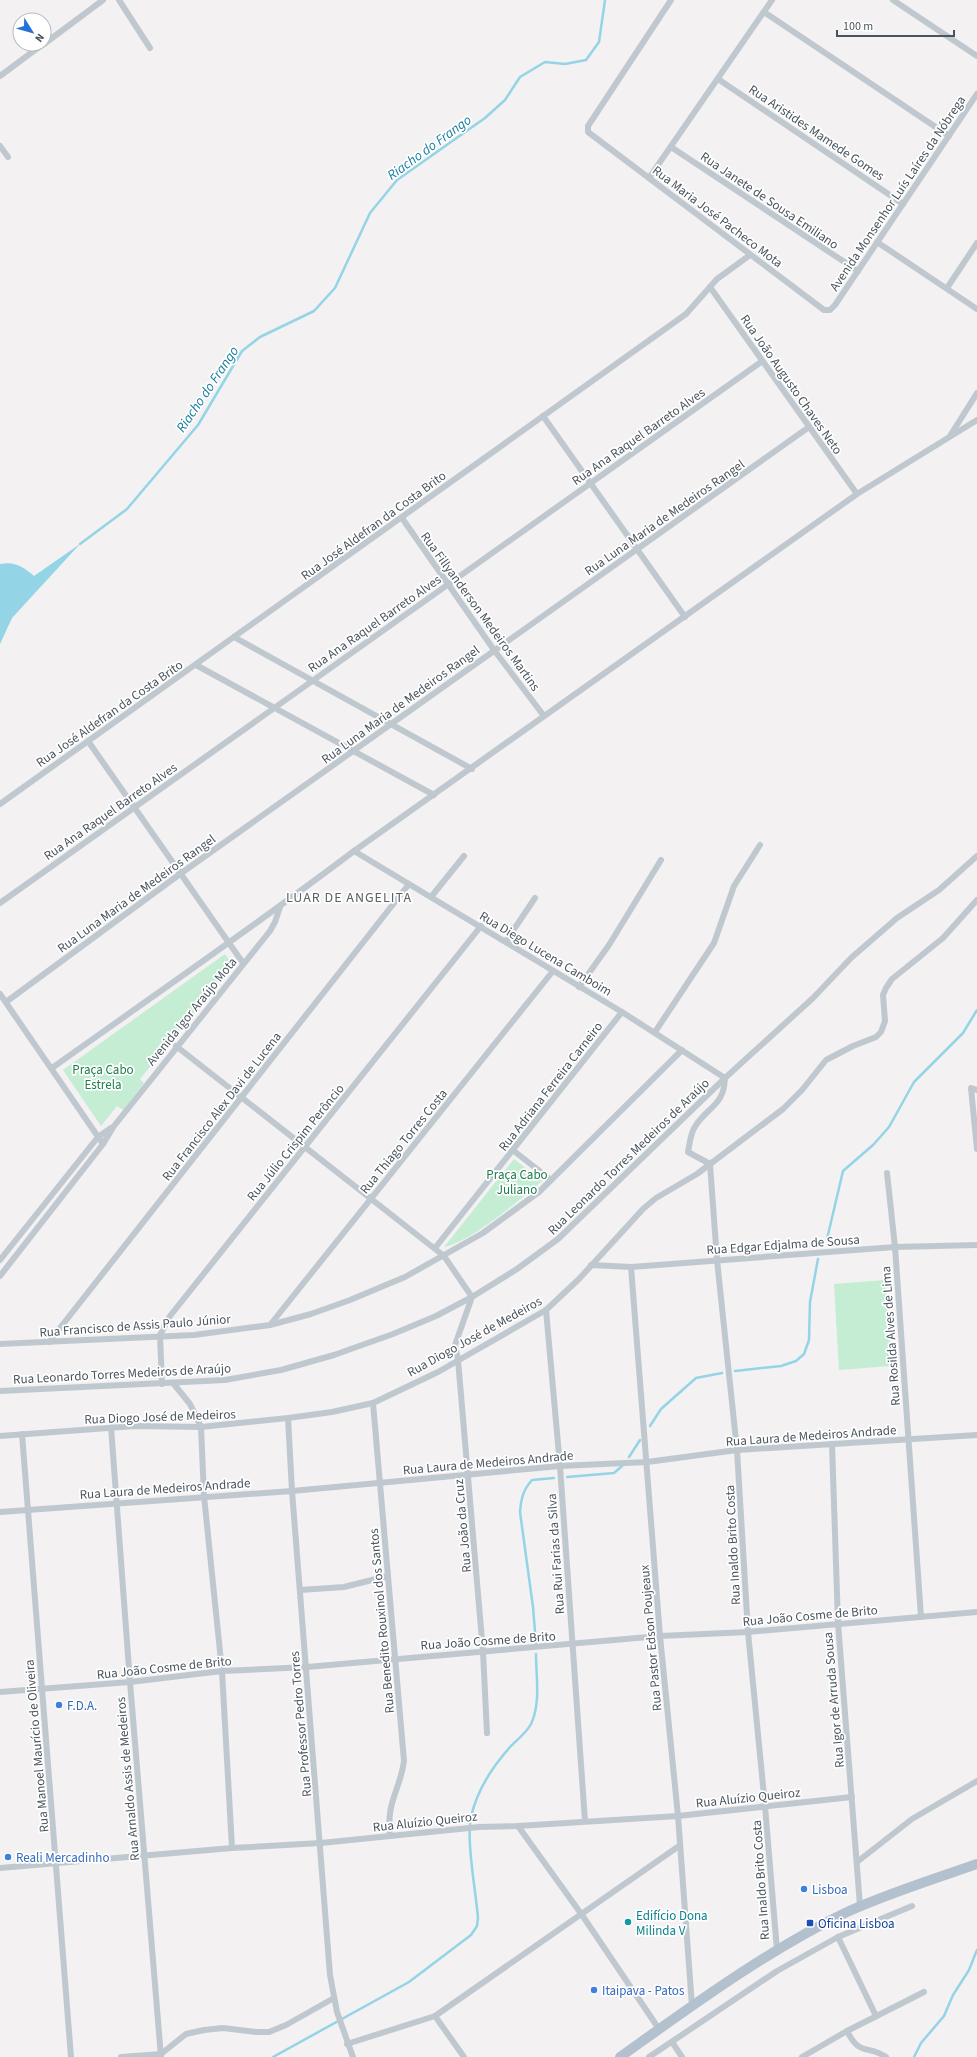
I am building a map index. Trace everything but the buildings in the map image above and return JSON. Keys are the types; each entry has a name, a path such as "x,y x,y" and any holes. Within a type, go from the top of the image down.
{"main road":[{"path":"620,2057 692,2006 777,1950 860,1906 977,1864"}],"street":[{"path":"52,38 103,0"},
{"path":"119,0 150,48"},
{"name":"Rua Maria José Pacheco Mota","path":"671,0 588,126 588,132 824,310 830,310 835,304"},
{"path":"649,178 772,0"},
{"path":"893,0 977,56"},
{"path":"764,12 949,136"},
{"path":"0,76 33,52"},
{"name":"Rua Aristides Mamede Gomes","path":"718,79 903,204"},
{"name":"Avenida Monsenhor Luís Laíres da Nóbrega","path":"835,304 977,94"},
{"path":"0,146 8,157"},
{"name":"Rua Janete de Sousa Emiliano","path":"671,147 858,271"},
{"path":"877,242 977,309"},
{"path":"947,288 977,243"},
{"name":"Rua José Aldefran da Costa Brito","path":"0,804 686,314 717,278 750,255"},
{"name":"Rua João Augusto Chaves Neto","path":"710,287 761,362 857,494"},
{"name":"Rua Ana Raquel Barreto Alves","path":"0,903 761,362"},
{"path":"948,439 977,394"},
{"path":"543,416 685,617"},
{"path":"52,1068 228,942 280,907 354,851 472,769 544,716 857,494 977,420"},
{"name":"Rua Luna Maria de Medeiros Rangel","path":"6,1002 180,874 354,751 392,726 494,650 809,428"},
{"name":"Rua Fillyanderson Medeiros Martins","path":"402,518 494,650 544,716"},
{"path":"234,637 472,769"},
{"path":"196,665 434,795"},
{"path":"88,741 243,963"},
{"path":"655,1032 714,943 734,886 760,844"},
{"name":"Rua Diego Lucena Camboim","path":"354,851 506,941 655,1032 725,1078"},
{"path":"431,896 464,856"},
{"name":"Rua Leonardo Torres Medeiros de Araújo","path":"0,1391 225,1380 281,1370 393,1334 436,1316 472,1297 517,1269 558,1239 725,1078 812,998 851,958 897,918 939,890 977,856"},
{"path":"580,987 609,945 661,860"},
{"name":"Rua Francisco Alex Davi de Lucena","path":"49,1342 409,884"},
{"path":"506,941 535,898"},
{"name":"Rua Diogo José de Medeiros","path":"0,1436 111,1427 201,1427 332,1412 373,1403 438,1372 546,1310 565,1294 643,1209 656,1198 697,1174 792,1100 826,1060 853,1046 871,1040 881,1032 885,1021 883,995 892,979 943,938 977,900"},
{"name":"Avenida Igor Araújo Mota","path":"0,1276 103,1144 114,1126 176,1046 270,931 280,907"},
{"name":"Rua Júlio Crispim Perôncio","path":"160,1335 170,1316 481,926"},
{"name":"Rua Thiago Torres Costa","path":"270,1325 553,971"},
{"path":"0,994 103,1144"},
{"name":"Rua Adriana Ferreira Carneiro","path":"435,1248 514,1151 622,1012"},
{"path":"176,1046 371,1200 435,1248 444,1256 472,1297"},
{"name":"Rua Francisco de Assis Paulo Júnior","path":"0,1344 201,1334 270,1325 311,1314 350,1300 405,1277 444,1256 511,1214 551,1180 682,1050"},
{"path":"710,1164 688,1152 692,1133 696,1126 720,1099 724,1089 725,1078"},
{"path":"974,1089 977,1149"},
{"name":"Avenida Igor Araújo Mota","path":"0,1260 98,1137 114,1126"},
{"path":"514,1151 551,1180"},
{"name":"Rua Inaldo Brito Costa","path":"710,1164 717,1260 737,1450 748,1632 777,1950"},
{"name":"Rua Rosilda Alves de Lima","path":"887,1173 895,1247 921,1617"},
{"name":"Rua Edgar Edjalma de Sousa","path":"591,1265 632,1268 717,1260 895,1247 977,1245"},
{"name":"Rua Pastor Edson Poujeaux","path":"632,1268 660,1636 678,1816 679,1846 692,2006"},
{"name":"Rua João da Cruz","path":"472,1297 455,1345 458,1360 469,1474 483,1652 487,1733"},
{"name":"Rua Rui Farias da Silva","path":"546,1310 560,1466 585,1821"},
{"path":"160,1335 162,1384"},
{"path":"172,1383 190,1404 201,1427 204,1496 222,1671 232,1848"},
{"name":"Rua Benedito Rouxinol dos Santos","path":"373,1403 404,1761 403,1772 390,1805 388,1820 390,1836"},
{"name":"Rua Professor Pedro Torres","path":"288,1418 292,1490 321,1843 330,1975 341,2027 353,2057"},
{"name":"Rua Arnaldo Assis de Medeiros","path":"111,1427 130,1682 161,2055"},
{"name":"Rua Manoel Maurício de Oliveira","path":"22,1434 57,1863 71,2057"},
{"name":"Rua Laura de Medeiros Andrade","path":"0,1512 28,1508 116,1504 379,1483 560,1466 647,1462 737,1450 977,1435"},
{"name":"Rua Igor de Arruda Sousa","path":"832,1444 838,1623 860,1906"},
{"path":"300,1590 344,1587 388,1576"},
{"name":"Rua João Cosme de Brito","path":"0,1692 130,1682 222,1671 307,1667 572,1645 660,1636 748,1632 977,1612"},
{"path":"856,1862 912,1819 977,1781"},
{"name":"Rua Aluízio Queiroz","path":"0,1868 232,1848 321,1843 461,1828 678,1816 852,1797"},
{"path":"518,1826 582,1914 659,2029"},
{"path":"347,2044 435,2016 679,1846"},
{"path":"649,2057 777,1971 838,1937 912,1906"},
{"path":"838,1937 876,2016"},
{"path":"802,2057 846,2031 924,1992"},
{"path":"121,2057 161,2055 186,2034 204,2030 223,2028 269,2032 286,2025 334,1998"},
{"path":"435,2016 464,2057"},
{"path":"846,2031 852,2042 858,2047 865,2051 879,2052 886,2057"},
{"path":"672,2042 682,2057"}],"green space":[{"name":"Praça Cabo Estrela","path":"225,954 233,965 140,1079 144,1083 123,1110 117,1106 101,1126 63,1070"},
{"name":"Praça Cabo Juliano","path":"514,1159 542,1181 481,1229 455,1243 444,1247"},
{"path":"885,1280 891,1366 839,1370 834,1284"}],"water":[{"path":"80,544 12,618 0,644 0,564 14,564 34,576"}],"waterway":[{"name":"Riacho do Frango","path":"80,544 127,509 198,425 242,351 260,337 314,311 335,288 370,213 397,180 485,118 505,100 520,77 545,62 565,64 586,60 599,42 605,0"},
{"path":"827,1239 843,1171 873,1145 889,1127 914,1082 963,1033 977,1010"},
{"path":"735,1371 781,1366 796,1361 804,1354 809,1340 810,1302 818,1259"},
{"path":"650,1426 661,1409 696,1378 722,1373"},
{"path":"629,1457 640,1440"},
{"path":"567,1477 614,1473 622,1466"},
{"path":"536,1644 533,1607 520,1507 525,1491 532,1480 554,1478"},
{"path":"273,2057 409,1982 471,1935 477,1926 478,1918 470,1839 471,1817 477,1797 486,1779 504,1754 531,1724 537,1698 536,1654"},
{"path":"914,2057 921,2043 944,2016 953,1995 969,1970 977,1950"}],"place":[{"name":"F.D.A.","path":"59,1705"},
{"name":"Reali Mercadinho","path":"8,1857"},
{"name":"Lisboa","path":"804,1889"},
{"name":"Edifício Dona Milinda V","path":"628,1922"},
{"name":"Oficina Lisboa","path":"810,1923"},
{"name":"Itaipava - Patos","path":"594,1990"}],"district":[{"name":"LUAR DE ANGELITA","path":"349,897"}]}
